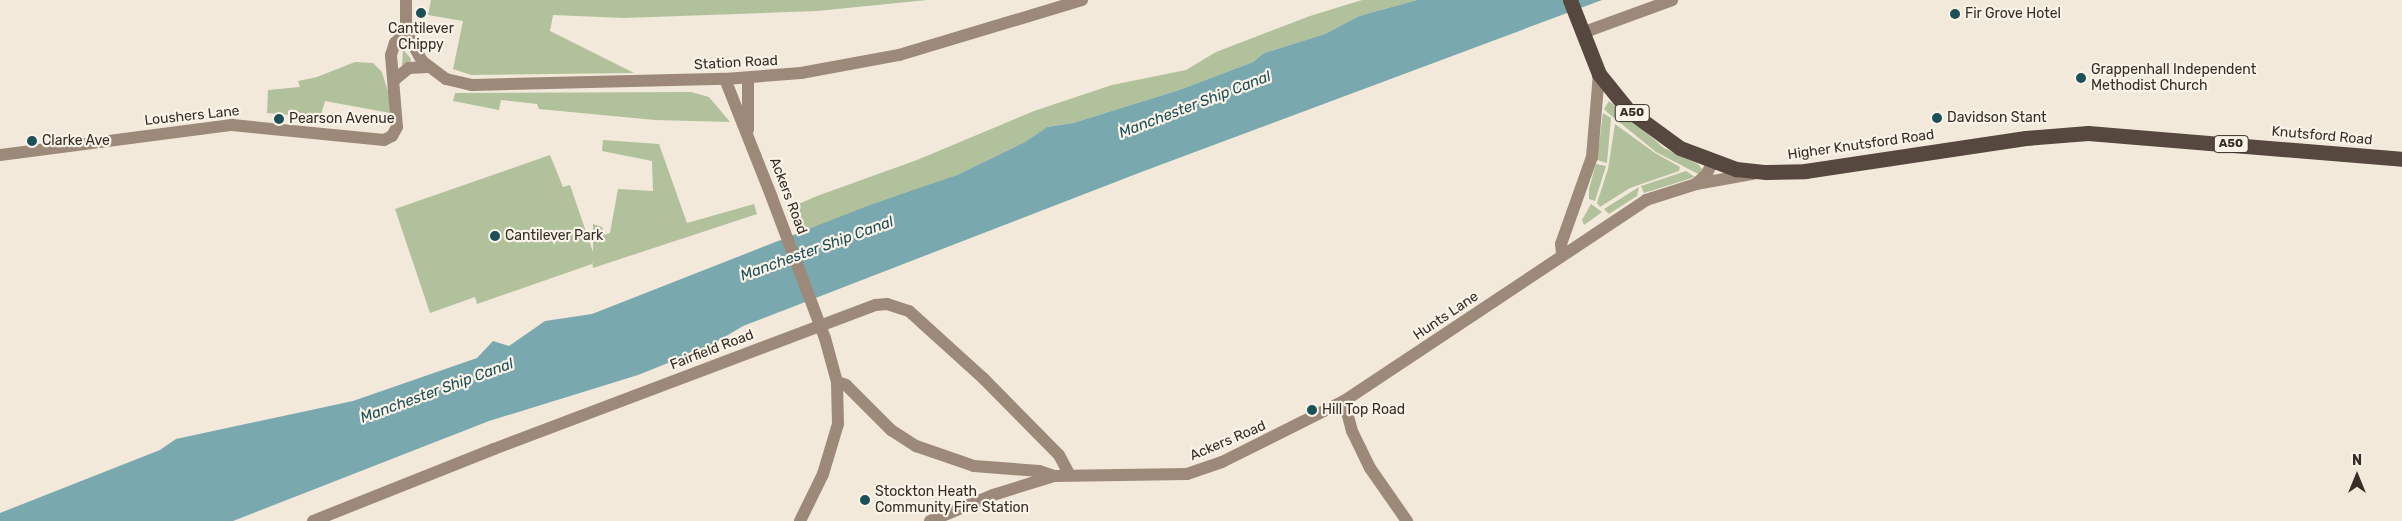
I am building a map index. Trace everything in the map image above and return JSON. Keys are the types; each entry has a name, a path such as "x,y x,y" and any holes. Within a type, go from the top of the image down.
{"highway":[{"name":"Higher Knutsford Road","path":"1570,0 1599,74 1628,110 1680,148 1714,162 1766,172 1841,166 2059,134"},
{"name":"Knutsford Road","path":"2059,134 2135,136 2402,159"}],"street":[{"path":"394,80 392,50 406,32 406,0"},
{"name":"Station Road","path":"406,32 416,53 428,67 453,82 472,85 725,80 800,73 900,54 1082,0"},
{"path":"1582,33 1672,0"},
{"path":"394,80 409,68 428,67"},
{"path":"1562,253 1561,244 1592,157 1599,74"},
{"name":"Ackers Road","path":"748,78 748,132"},
{"name":"Loushers Lane","path":"0,154 232,125 388,139 397,127 394,80"},
{"name":"Ackers Road","path":"725,80 748,132 825,338 837,382 838,410 833,448 800,521"},
{"path":"1696,184 1706,175 1714,162"},
{"name":"Hunts Lane","path":"1344,401 1562,253 1646,200 1696,184 1766,172"},
{"name":"Fairfield Road","path":"313,521 503,445 876,305 887,304 909,311 984,378 1060,455 1069,474"},
{"name":"Ackers Road","path":"837,382 846,385 891,430 916,446 974,466 1039,471 1054,476"},
{"path":"1344,401 1352,431 1370,468 1407,521"},
{"name":"Ackers Road","path":"930,521 993,495 1054,476 1069,474 1187,474 1266,442 1344,401"}],"green space":[{"path":"431,0 927,0 817,11 624,18 553,15 550,31 634,73 471,75 453,69 463,21 428,15"},
{"path":"1362,0 1417,0 1359,16 1325,34 1264,53 1253,62 1179,90 1073,123 1047,127 1025,142 957,175 797,234 787,209 817,196 917,160 1034,111 1112,85 1186,70 1216,52 1310,16"},
{"path":"403,49 411,59 410,64 402,67"},
{"path":"355,62 373,63 382,72 389,95 390,113 325,101 320,118 267,113 268,90 300,87 298,81 317,77"},
{"path":"691,92 709,97 730,122 655,120 539,109 537,104 501,100 499,110 453,101 455,93"},
{"path":"1609,101 1664,148 1698,164 1702,169 1700,175 1656,152 1608,113 1604,109"},
{"path":"1603,113 1611,118 1607,163 1597,160"},
{"path":"1615,124 1655,153 1680,167 1679,171 1630,188 1600,207 1597,203 1608,169"},
{"name":"Cantilever Park","path":"603,140 659,144 687,223 754,204 757,214 593,268 592,261 592,264 477,304 475,297 430,313 395,209 550,155 563,187 570,185 593,252 593,224 602,227 605,235 610,233 618,189 653,191 652,161 602,151"},
{"path":"1596,164 1606,166 1595,201 1589,199 1589,189"},
{"path":"1686,171 1695,177 1644,193 1641,186"},
{"path":"1639,187 1637,196 1609,214 1604,209"},
{"path":"1591,204 1602,212 1584,225 1582,220"}],"water":[{"name":"Manchester Ship Canal","path":"1417,0 1602,0 1144,171 743,326 708,347 638,375 489,421 233,521 0,521 0,513 160,450 176,439 353,401 477,358 493,341 509,346 545,321 592,314 870,205 957,175 1025,142 1047,127 1073,123 1179,90 1253,62 1264,53 1325,34 1359,16"}],"place":[{"name":"Cantilever Chippy","path":"421,13"},
{"name":"Fir Grove Hotel","path":"1955,14"},
{"name":"Grappenhall Independent Methodist Church","path":"2081,78"},
{"name":"Davidson Stant","path":"1937,118"},
{"name":"Pearson Avenue","path":"279,119"},
{"name":"Clarke Ave","path":"32,141"},
{"name":"Cantilever Park","path":"495,236"},
{"name":"Hill Top Road","path":"1312,410"},
{"name":"Stockton Heath Community Fire Station","path":"865,500"}]}
